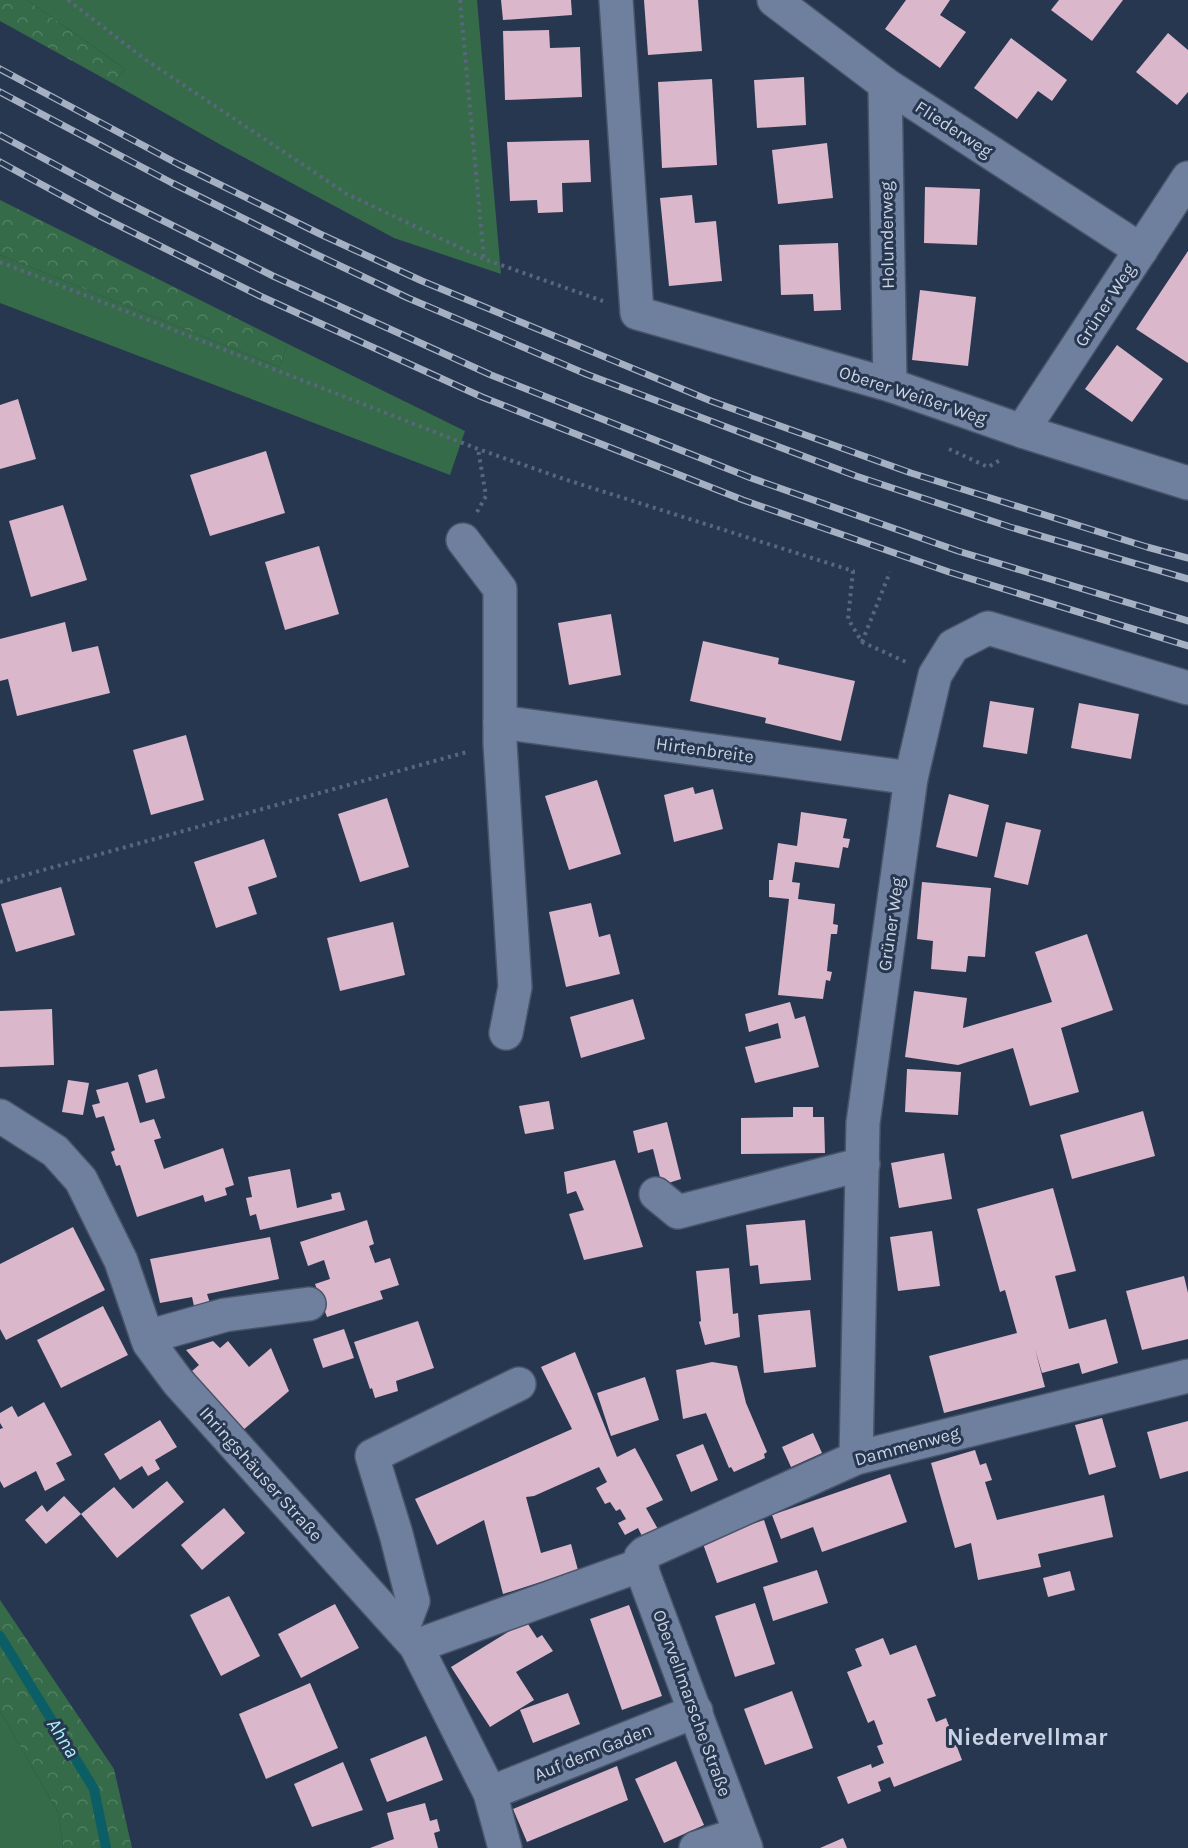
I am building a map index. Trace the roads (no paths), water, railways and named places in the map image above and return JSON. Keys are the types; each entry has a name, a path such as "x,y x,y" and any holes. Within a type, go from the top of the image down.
{"street":[{"name":"Oberer Weißer Weg","path":"616,0 637,313 890,385 1022,431 1188,483"},
{"name":"Fliederweg","path":"774,0 885,84 1140,250"},
{"name":"Holunderweg","path":"885,84 890,385"},
{"name":"Grüner Weg","path":"1022,431 1188,178"},
{"path":"463,540 500,589 500,732 515,987 506,1033"},
{"name":"Grüner Weg","path":"856,1458 863,1124 911,778 935,675 953,646 988,628 1188,688"},
{"name":"Hirtenbreite","path":"500,732 911,778"},
{"name":"Ihringshäuser Straße","path":"13,1124 55,1151 81,1180 121,1261 149,1343 178,1382 409,1638 490,1793 505,1848"},
{"path":"656,1194 678,1212 863,1164"},
{"path":"147,1337 225,1316 309,1304"},
{"name":"Dammenweg","path":"409,1638 640,1561 645,1553 856,1458 1188,1376"},
{"path":"409,1638 413,1601 396,1534 372,1456 519,1384"},
{"name":"Obervellmarsche Straße","path":"640,1561 743,1841"},
{"name":"Auf dem Gaden","path":"490,1793 696,1711"},
{"path":"696,1848 743,1841"}],"waterway":[{"name":"Ahna","path":"0,1636 94,1789 106,1848"}],"railway":[{"path":"0,69 178,164 320,234 422,281 711,401 911,473 1188,558"},
{"path":"0,92 172,183 311,252 408,298 586,374 856,476 1010,527 1188,579"},
{"path":"0,135 112,195 273,276 491,375 751,478 958,551 1188,621"},
{"path":"0,162 100,216 260,296 482,397 743,500 949,572 1188,646"}],"district":[{"name":"Niedervellmar","path":"1027,1737"}]}
